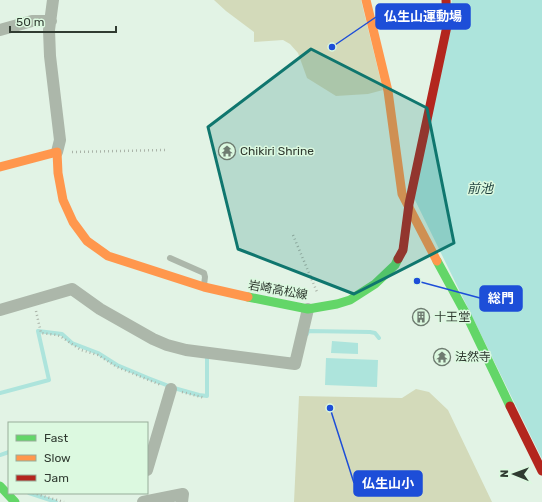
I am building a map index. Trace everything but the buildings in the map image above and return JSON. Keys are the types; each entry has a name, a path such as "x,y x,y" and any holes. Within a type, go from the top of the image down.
{"main road":[{"path":"366,0 388,91 402,194 467,316 522,434 542,471"},
{"name":"岩崎高松線","path":"57,152 62,200 73,222 87,241 108,256 204,287 273,303 308,309 350,300 375,284 395,265 403,250 408,204 446,26 446,0"},
{"path":"0,167 57,152"},
{"path":"0,486 15,502"}],"street":[{"path":"53,0 49,30 50,56 60,140 57,152"},
{"path":"0,30 32,21 51,21"},
{"path":"0,310 72,289 100,309 167,345 186,350 295,364 308,309"},
{"path":"148,467 171,389"},
{"path":"143,502 183,494 182,502"}],"lane":[{"path":"170,258 204,273 204,287"}],"path":[{"path":"57,152 164,150"},
{"path":"293,235 323,307"},
{"path":"33,301 42,333 57,335 80,350 98,354 116,367 151,382 205,398"},
{"path":"36,494 64,502"}],"highlighted area":[{"path":"311,49 427,108 454,243 354,294 238,249 208,127"}],"green space":[{"path":"214,0 361,0 383,90 368,94 336,96 307,78 298,53 290,44 283,40 254,42 254,32"},
{"path":"416,389 429,392 448,410 492,502 294,502 299,396 402,398"}],"water":[{"name":"前池","path":"452,0 542,0 542,459 414,198"},
{"path":"332,341 358,343 358,354 331,353"},
{"path":"326,358 378,360 377,387 325,385"}],"waterway":[{"path":"0,393 49,380 38,331 62,334 72,343 98,353 117,365 174,388 199,395 207,396 207,356 209,357"},
{"path":"307,334 308,331 370,332 375,333 379,338"},
{"path":"0,455 8,452"},
{"path":"32,494 56,502"}],"traffic: fast":[{"path":"248,297 308,309 337,304 350,300 375,284 395,265 398,259"},
{"path":"437,261 467,316 510,406"},
{"path":"0,486 15,502"}],"traffic: slow":[{"path":"366,0 388,91 402,194 437,261"},
{"path":"0,167 57,152 58,173 63,200 73,222 87,241 108,256 204,287 248,297"}],"traffic: jam":[{"path":"398,259 403,250 409,204 447,26 446,0"},
{"path":"510,406 542,471"}],"place":[{"name":"仏生山運動場","path":"332,47"},
{"name":"Chikiri Shrine","path":"227,151"},
{"name":"総門","path":"417,281"},
{"name":"十王堂","path":"421,317"},
{"name":"法然寺","path":"442,357"},
{"name":"仏生山小","path":"330,408"}]}
